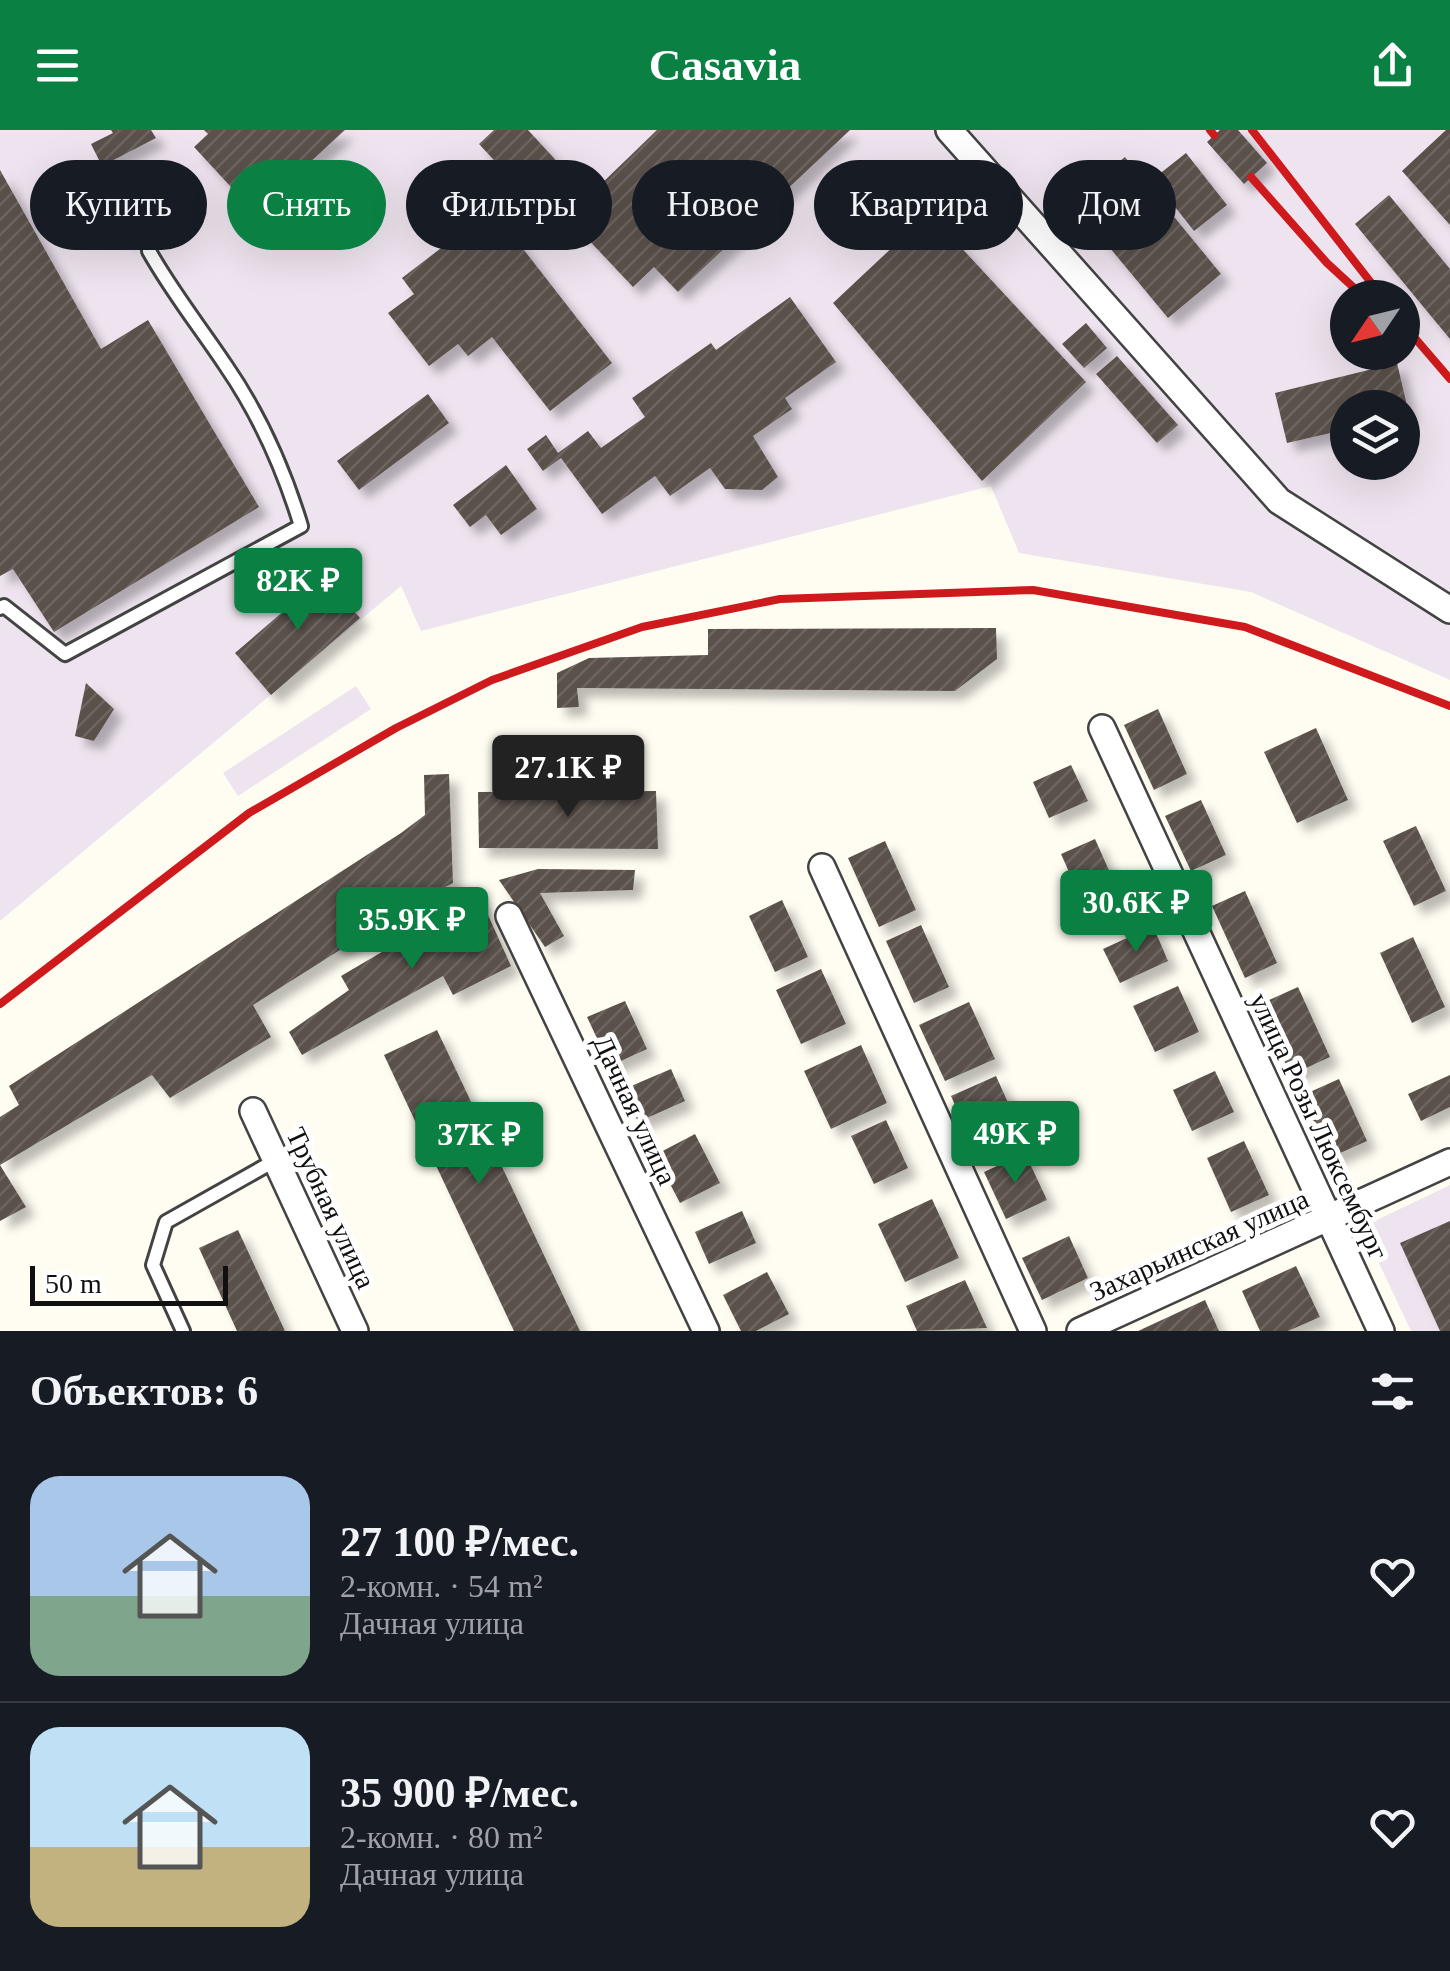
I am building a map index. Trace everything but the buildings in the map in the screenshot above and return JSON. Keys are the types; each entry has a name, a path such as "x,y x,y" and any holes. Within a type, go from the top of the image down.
{"street":[{"path":"949,130 1279,501 1450,610"},
{"name":"улица Розы Люксембург","path":"1102,728 1382,1331"},
{"path":"822,867 1033,1331"},
{"name":"Дачная улица","path":"510,916 706,1331"},
{"name":"Трубная улица","path":"252,1111 355,1331"},
{"name":"Захарьинская улица","path":"1080,1331 1450,1162"}],"lane":[{"path":"0,608 66,654 300,526 286,478 228,368 172,292 149,251"},
{"path":"183,1331 153,1265 166,1222 276,1160"}],"shaded area":[{"path":"0,130 1450,130 1450,680 1251,592 1019,553 991,486 421,631 401,586 0,921"},
{"path":"356,686 371,709 238,796 223,773"},
{"path":"1450,1185 1450,1331 1411,1331 1362,1227"}],"railway":[{"path":"1210,130 1214,135"},
{"path":"1252,130 1369,280"},
{"path":"1251,177 1345,280"},
{"path":"1420,344 1450,379"},
{"path":"0,1004 249,813 396,728 492,680 642,627 780,599 1033,590 1245,627 1450,706"}]}
